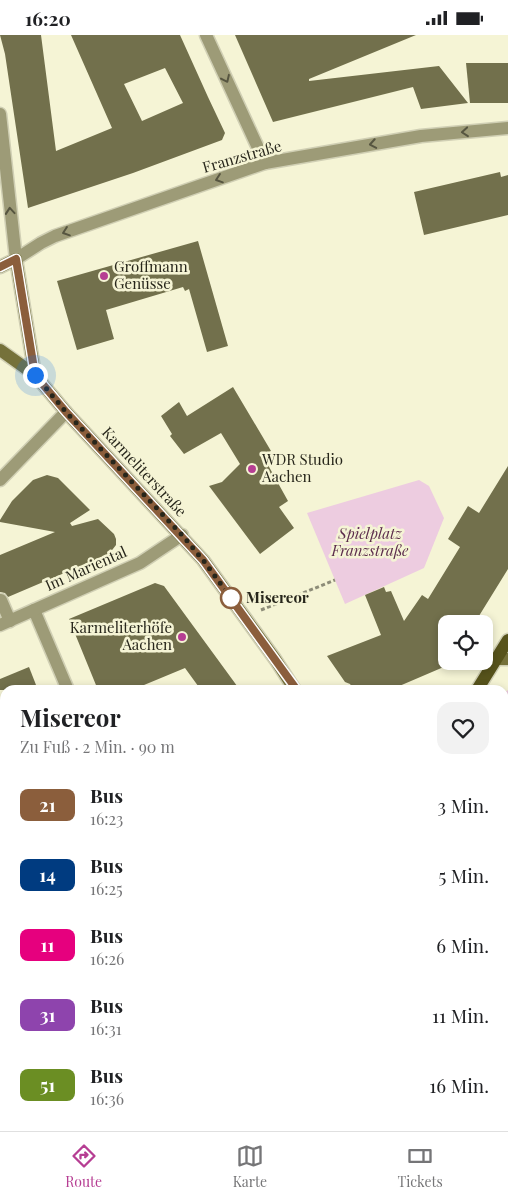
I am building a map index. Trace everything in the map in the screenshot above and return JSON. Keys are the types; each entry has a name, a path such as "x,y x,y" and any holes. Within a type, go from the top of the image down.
{"main road":[{"path":"481,685 502,659 508,640"}],"street":[{"path":"206,35 266,163"},
{"path":"0,114 16,259 35,375"},
{"name":"Franzstraße","path":"0,267 55,236 266,163 421,136 508,128"},
{"name":"Karmeliterstraße","path":"0,350 35,375 66,412 182,535 203,560 293,685"},
{"path":"0,480 66,412"},
{"name":"Im Mariental","path":"5,623 140,563 182,535"},
{"path":"1,600 5,623"},
{"path":"34,610 66,685"}],"path":[{"path":"245,617 335,580"}],"green space":[{"name":"Spielplatz Franzstraße","path":"419,480 429,486 444,518 424,568 345,604 307,513"}],"building":[{"path":"0,35 41,35 56,151 112,128 71,35 180,35 225,133 222,140 133,173 28,208 5,54","holes":["165,68 183,103 142,121 124,84"]},
{"path":"235,35 416,35 309,79 309,81 439,66 468,103 421,109 413,87 273,122"},
{"path":"466,63 508,63 508,103 470,103"},
{"path":"500,172 501,177 508,175 508,215 424,235 414,192"},
{"path":"198,241 228,346 207,352 189,289 185,291 183,287 106,310 114,339 77,350 57,281"},
{"name":"WDR Studio Aachen","path":"233,387 271,451 263,456 288,501 279,507 294,528 260,554 209,486 222,482 240,464 221,433 184,454 170,436 172,434 161,416 179,402 187,416"},
{"path":"508,466 508,569 480,615 438,615 438,669 402,685 351,685 345,682 327,656 381,635 365,595 384,587 386,592 391,591 404,621 422,595 428,599 460,547 448,539 468,506 479,513"},
{"path":"47,475 58,478 90,510 70,523 72,526 98,519 114,534 116,545 109,554 8,597 5,593 0,592 0,555 55,532 0,522 0,520 12,501 33,480"},
{"name":"Karmeliterhöfe Aachen","path":"155,583 164,586 236,685 197,685 185,668 144,685 96,685 69,619"},
{"path":"29,667 36,685 0,685 0,679"}],"bus line":[{"name":"21","path":"0,267 16,259 35,375 66,412 182,535 203,560 292,685"}],"place":[{"name":"Groffmann Genüsse","path":"104,276"},
{"name":"WDR Studio Aachen","path":"252,469"},
{"name":"Misereor","path":"231,598"},
{"name":"Karmeliterhöfe Aachen","path":"182,637"}],"route":[{"path":"35,375 66,412 182,535 231,598"}]}
